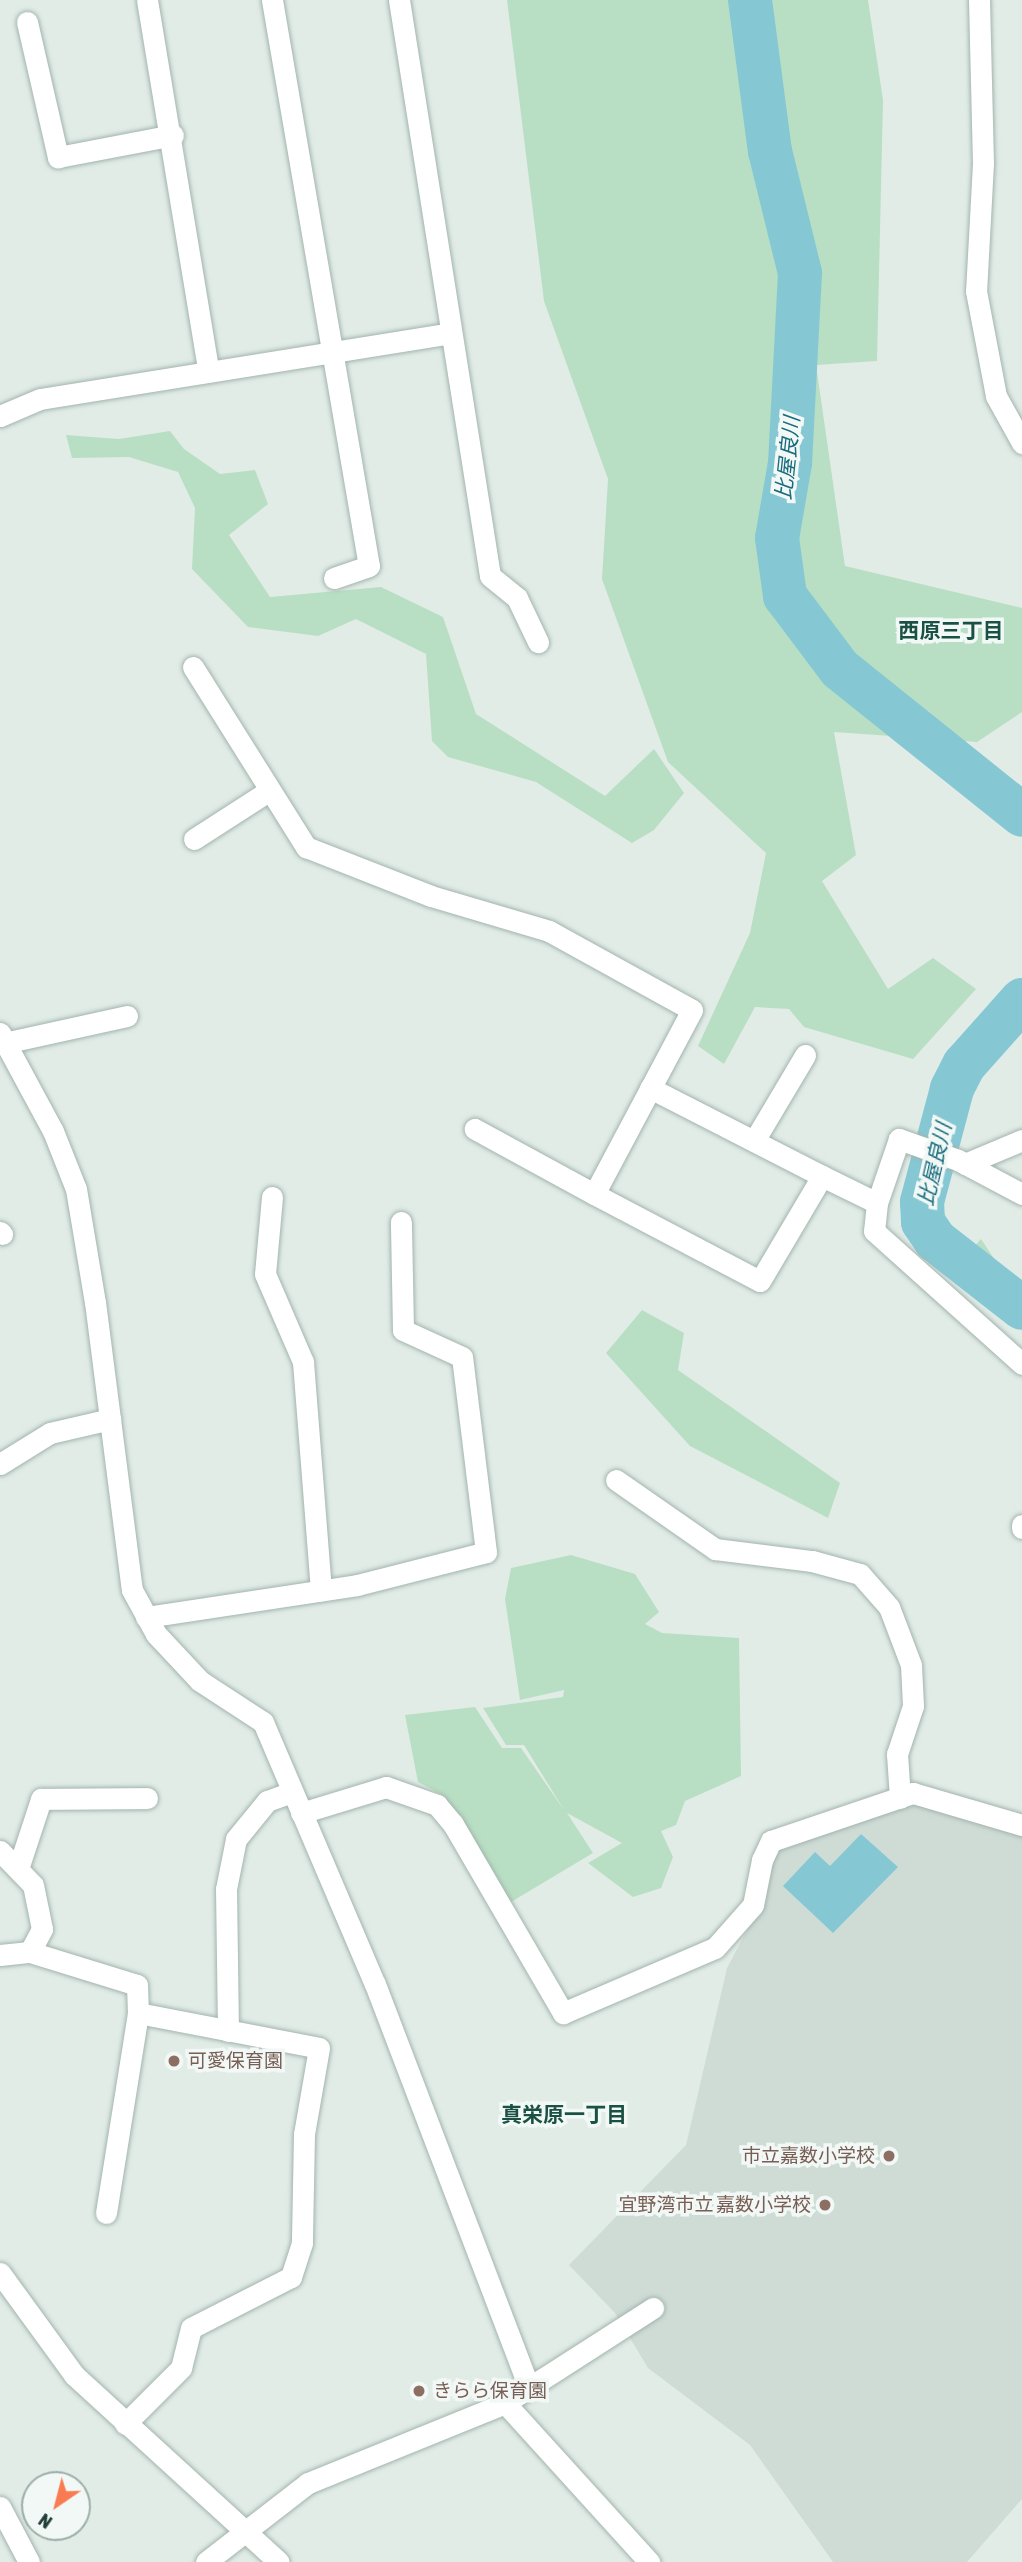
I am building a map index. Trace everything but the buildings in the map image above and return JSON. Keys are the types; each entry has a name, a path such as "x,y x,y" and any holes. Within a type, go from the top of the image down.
{"street":[{"path":"147,0 173,135 208,370"},
{"path":"272,0 369,566 334,579"},
{"path":"399,0 448,334 490,576 517,598 538,642"},
{"path":"979,0 983,163 976,291 996,396 1022,443"},
{"path":"27,22 58,157 173,135"},
{"path":"0,416 40,399 208,370 448,334"},
{"path":"193,667 306,847 431,896 549,931 692,1010 594,1194"},
{"path":"194,839 270,790"},
{"path":"127,1016 3,1047 53,1131 75,1189 110,1419 132,1590 156,1634 200,1681 263,1722 375,1984 528,2388"},
{"path":"754,1141 805,1055"},
{"path":"650,1088 877,1203"},
{"path":"475,1129 760,1281 822,1176"},
{"path":"1022,1195 961,1162 899,1139 877,1203 874,1231 1022,1364"},
{"path":"961,1162 1022,1140"},
{"path":"272,1197 265,1274 303,1362 321,1590"},
{"path":"146,1616 321,1590 486,1552 462,1357 403,1330 401,1223"},
{"path":"0,1464 50,1433 110,1419"},
{"path":"616,1480 715,1549 812,1561 860,1574 889,1607 912,1665 913,1706 897,1754 900,1798"},
{"path":"301,1813 386,1787 437,1805 453,1824 562,2013 715,1948 753,1905 762,1860 771,1841 913,1793 1022,1825"},
{"path":"228,2031 226,1889 236,1839 267,1801 292,1792"},
{"path":"18,1869 41,1798 147,1798"},
{"path":"0,1851 33,1885 42,1928 30,1952"},
{"path":"0,1955 30,1952 137,1985 138,2013 106,2213"},
{"path":"125,2424 181,2368 191,2328 291,2277 302,2243 304,2134 318,2048 138,2013"},
{"path":"0,2273 74,2375 279,2562"},
{"path":"206,2562 335,2469 505,2403 653,2308"},
{"path":"505,2403 530,2437 649,2562"},
{"path":"0,2507 29,2562"}],"shaded area":[{"name":"宜野湾市立 嘉数小学校","path":"914,1802 1022,1836 1022,2499 967,2562 833,2562 750,2445 648,2368 615,2313 569,2265 686,2145 727,1968 765,1896 771,1865 783,1845"}],"green space":[{"path":"507,0 868,0 883,100 877,361 816,365 845,566 1022,608 1022,712 977,742 834,732 856,855 822,881 888,989 933,958 976,989 913,1059 804,1027 789,1009 755,1007 724,1064 698,1046 750,933 766,853 668,762 602,579 608,479 544,301"},
{"path":"170,431 184,449 220,474 255,470 268,504 229,535 270,597 381,587 443,617 476,714 605,796 654,749 684,793 654,830 632,843 536,782 448,757 432,741 426,654 356,619 318,636 248,627 192,569 195,508 178,472 129,457 72,458 66,435 119,439"},
{"path":"981,1239 1001,1269 1022,1280 1022,1326 956,1267"},
{"path":"642,1310 684,1333 678,1370 840,1483 828,1518 690,1446 606,1353"},
{"path":"571,1555 635,1574 659,1612 645,1624 662,1633 739,1638 741,1776 685,1801 676,1825 661,1831 673,1857 661,1888 633,1897 588,1863 622,1843 567,1813 593,1853 511,1902 444,1796 418,1782 405,1715 475,1707 502,1748 521,1748 564,1810 524,1745 506,1745 483,1708 563,1697 564,1690 520,1700 505,1599 511,1568"}],"water":[{"path":"861,1834 898,1867 833,1933 783,1886 815,1852 830,1866"}],"waterway":[{"name":"比屋良川","path":"750,0 770,151 800,273 790,463 777,538 785,596 840,669 1022,815"},
{"name":"比屋良川","path":"1022,1000 964,1065 952,1089 922,1202 923,1222 935,1240 1022,1308"}],"place":[{"name":"可愛保育園","path":"174,2061"},
{"name":"市立嘉数小学校","path":"889,2156"},
{"name":"宜野湾市立 嘉数小学校","path":"825,2205"},
{"name":"きらら保育園","path":"419,2391"}],"district":[{"name":"西原三丁目","path":"951,630"},
{"name":"真栄原一丁目","path":"564,2114"}]}
